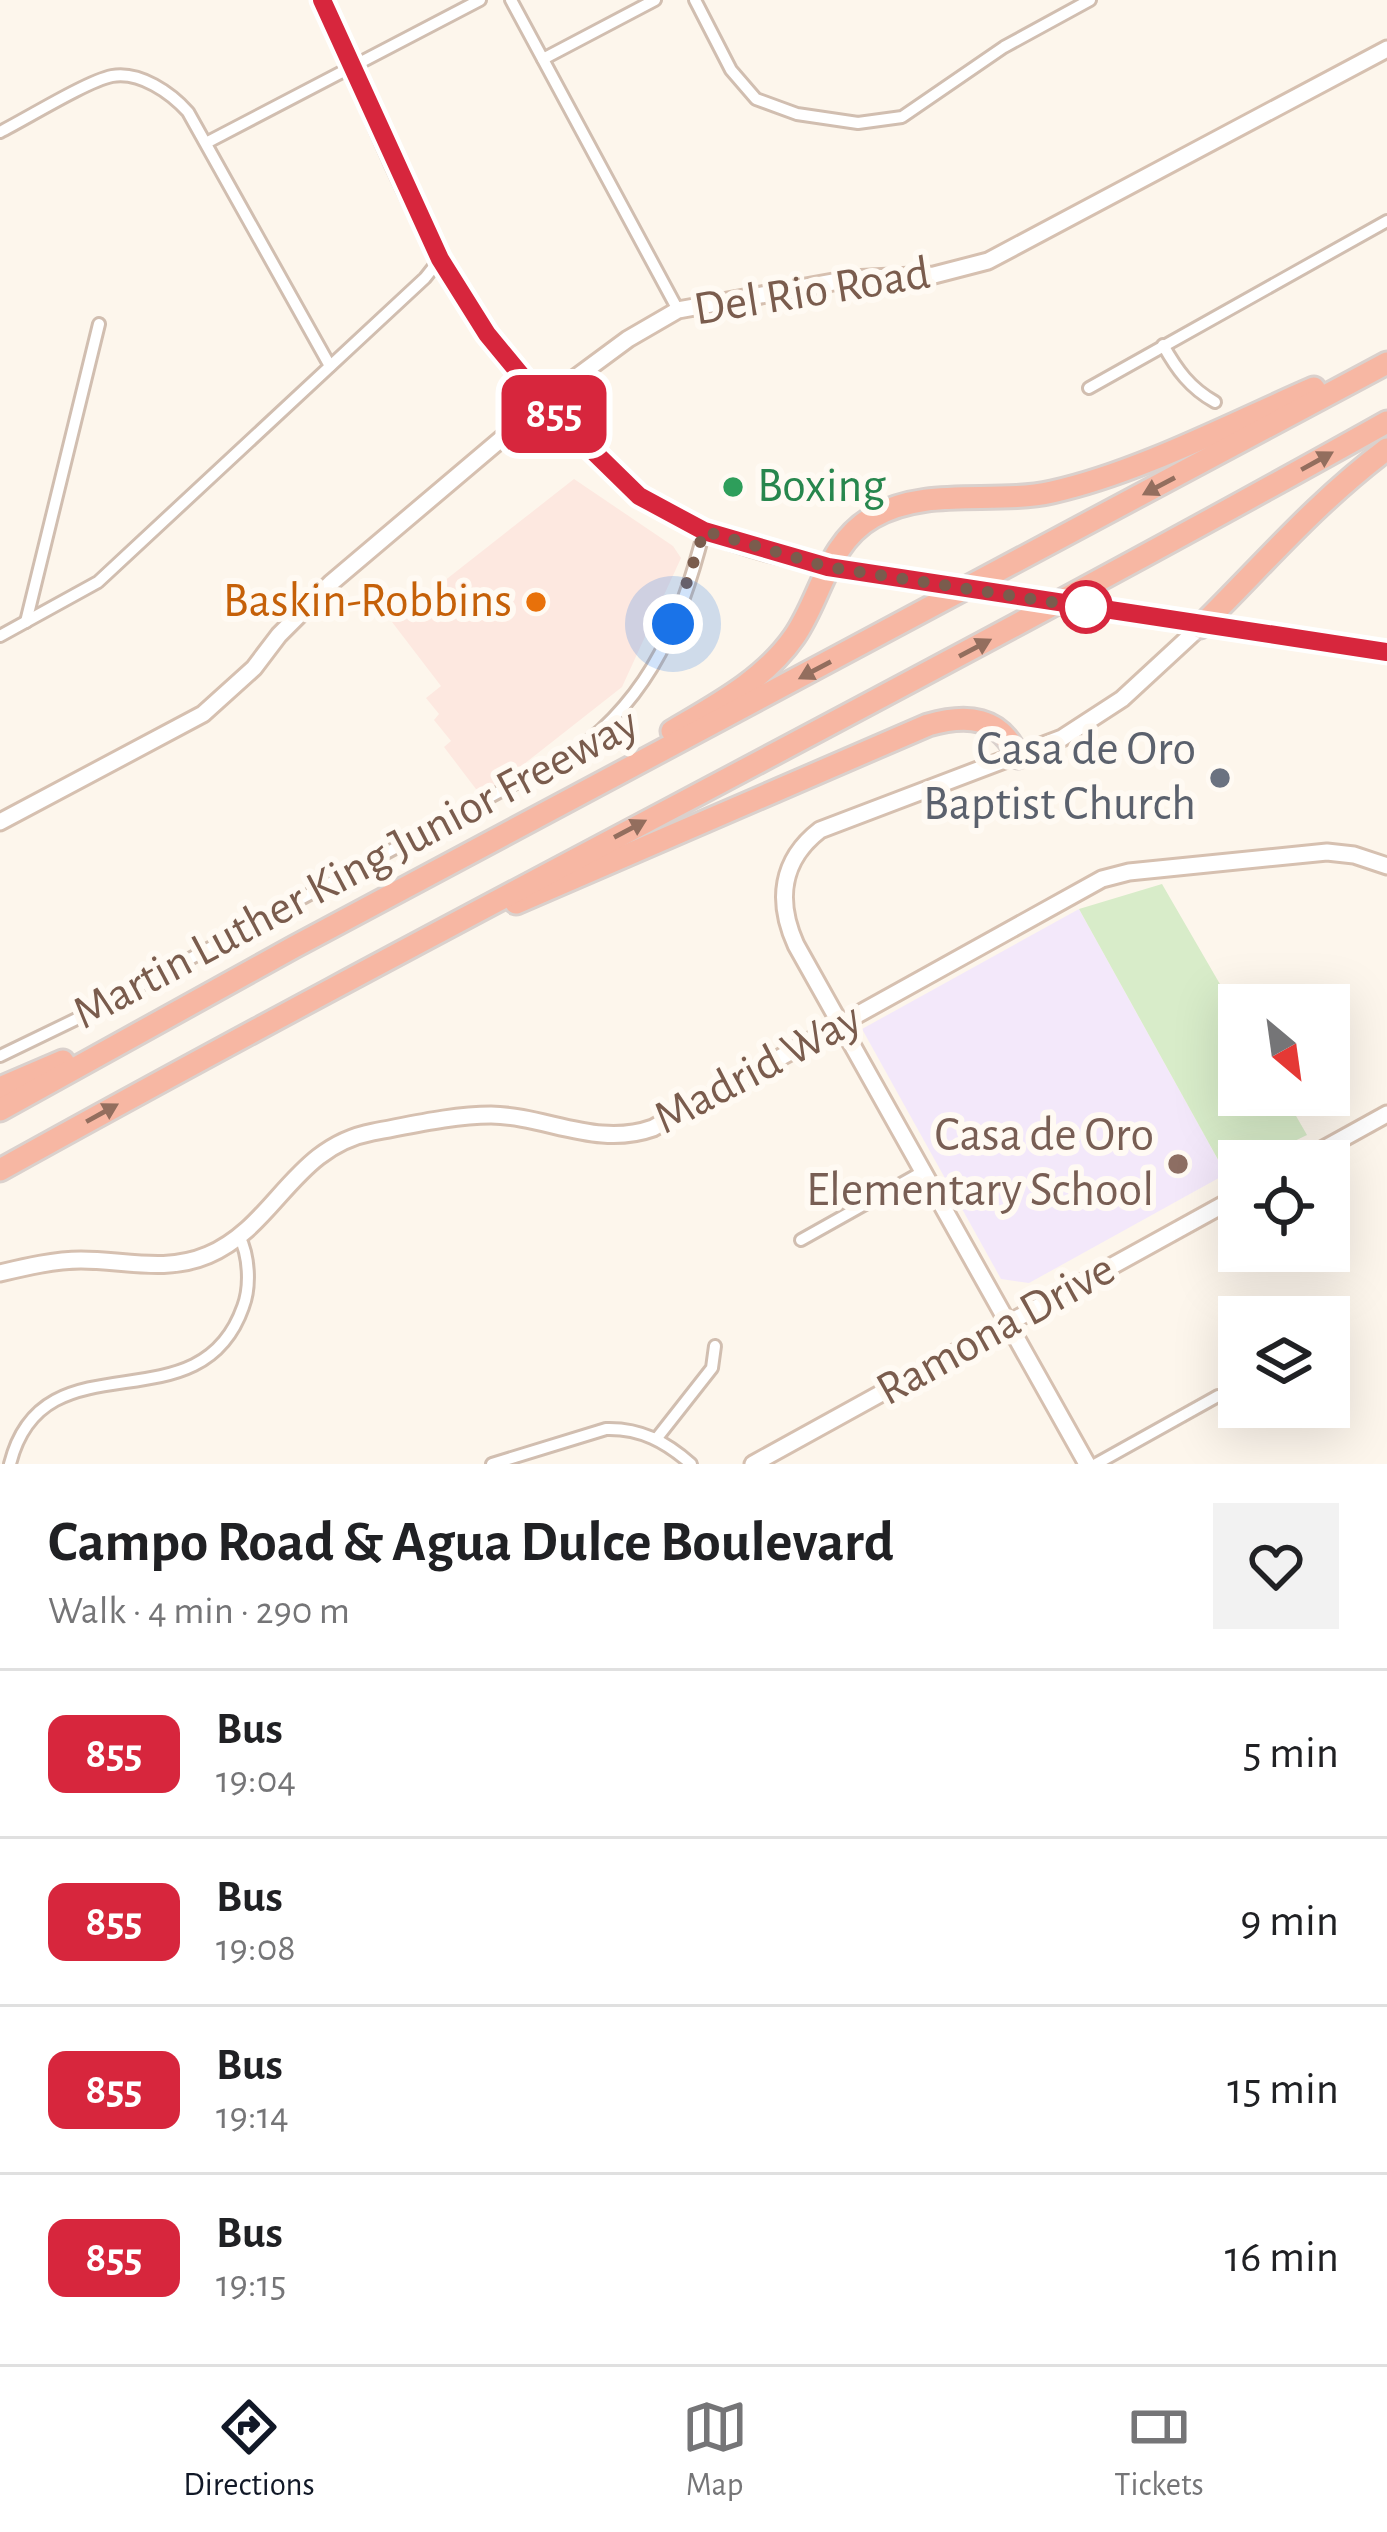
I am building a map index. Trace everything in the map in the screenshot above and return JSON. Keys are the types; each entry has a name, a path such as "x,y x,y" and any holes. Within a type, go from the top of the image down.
{"highway":[{"path":"409,886 755,680 795,637 828,567 858,527 874,516 957,496 1015,498 1102,478 1327,382 1380,366"},
{"name":"Martin Luther King Junior Freeway","path":"0,1110 1380,366"},
{"name":"Martin Luther King Junior Freeway","path":"0,1170 377,962 1067,600 1387,422"},
{"path":"1200,627 1338,485 1387,449"},
{"path":"377,962 928,725 967,718 989,723 1002,731 1018,757"},
{"path":"0,1088 136,1033"}],"street":[{"path":"322,0 440,259 487,334 544,403 639,496 704,531 828,567 1387,652"},
{"path":"206,143 480,0"},
{"path":"511,0 678,310"},
{"path":"544,59 655,0"},
{"path":"694,0 731,70 756,99 797,114 873,123 902,117 1004,47 1090,0"},
{"name":"Del Rio Road","path":"0,822 203,714 254,668 278,635 331,583 544,403 628,339 678,310 850,279 934,275 988,261 1387,49"},
{"path":"0,132 112,76 148,82 170,94 188,112 330,366"},
{"path":"1089,388 1387,221"},
{"path":"0,636 103,579 440,259"},
{"path":"26,622 99,324"},
{"path":"1163,345 1197,392 1215,402"},
{"path":"0,1056 93,1011 577,751 639,692 662,654 704,531"},
{"path":"1087,1464 842,1026 788,924 783,892 794,856 810,837 830,825 1061,738 1122,699 1200,627"},
{"name":"Madrid Way","path":"0,1274 78,1260 181,1263 206,1256 239,1236 303,1167 347,1139 489,1115 604,1137 638,1133 842,1026 1102,879 1129,872 1327,852 1354,854 1387,866"},
{"path":"1340,1140 1387,1114"},
{"path":"801,1240 925,1171"},
{"name":"Ramona Drive","path":"753,1464 1218,1208"},
{"path":"10,1464 28,1424 62,1396 87,1387 180,1373 218,1352 247,1298 244,1246 239,1236"},
{"path":"657,1438 712,1368 715,1346"},
{"path":"1096,1464 1218,1396"},
{"path":"492,1464 606,1429 626,1428 657,1438 691,1464"}],"shaded area":[{"path":"574,479 673,546 681,558 622,687 482,797 444,747 451,741 434,720 439,714 426,698 441,686 392,622"},
{"path":"1079,909 1218,1160 1218,1178 1029,1283 1001,1279 862,1029"}],"green space":[{"path":"1162,884 1220,984 1218,1116 1296,1116 1307,1135 1297,1140 1218,1140 1218,1160 1079,909"}],"bus line":[{"name":"855","path":"322,0 440,259 487,334 544,403 639,496 704,531 828,567 1387,652"}],"place":[{"name":"Boxing","path":"733,487"},
{"name":"Baskin-Robbins","path":"536,602"},
{"name":"Casa de Oro Baptist Church","path":"1220,778"},
{"name":"Casa de Oro Elementary School","path":"1178,1164"}],"route":[{"path":"673,624 704,531 828,567 1090,608 1086,607"}]}
